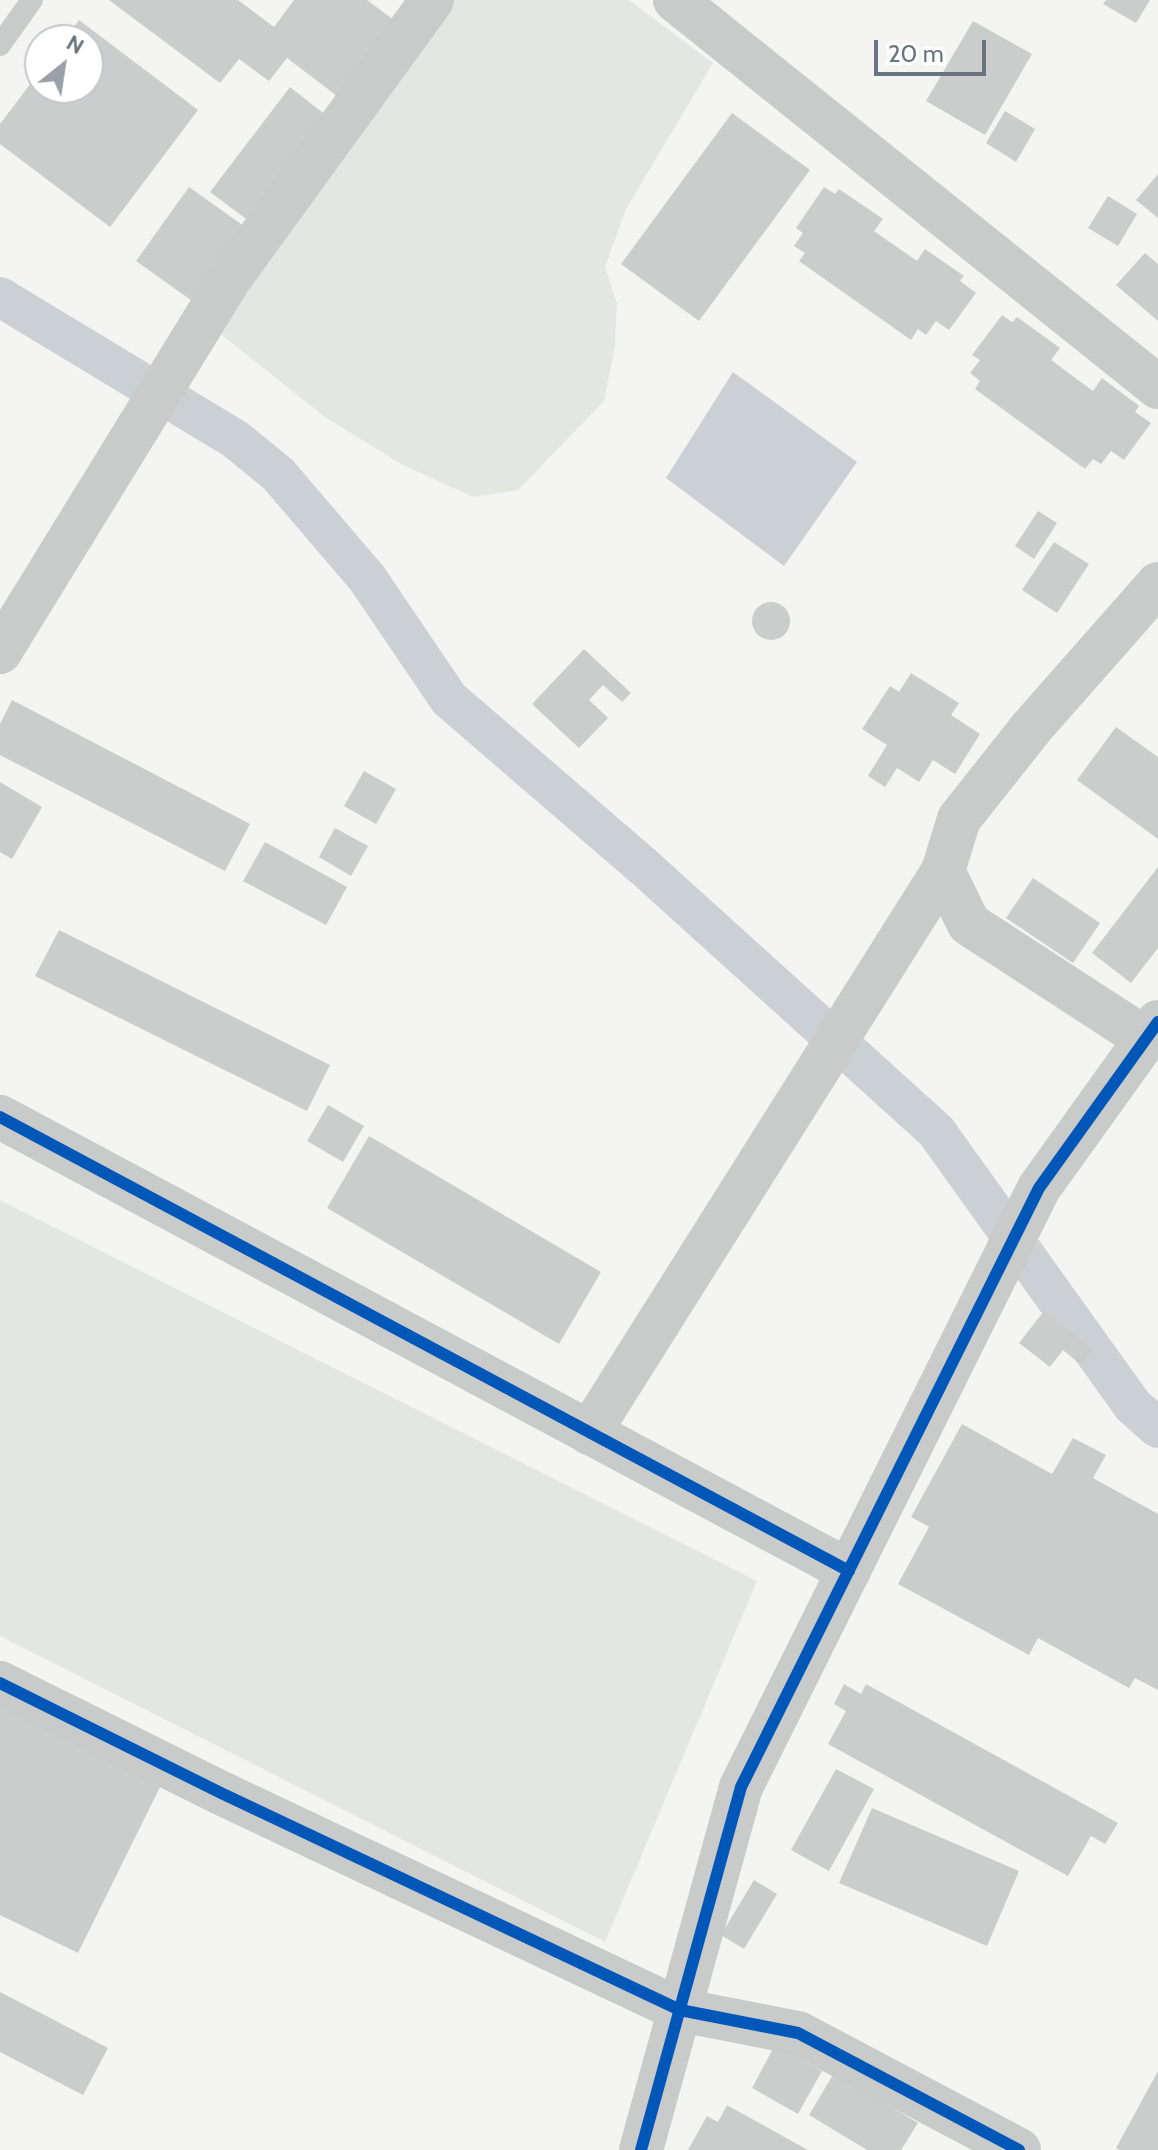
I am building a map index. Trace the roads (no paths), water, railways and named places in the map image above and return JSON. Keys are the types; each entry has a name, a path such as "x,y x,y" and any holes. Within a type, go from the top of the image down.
{"street":[{"path":"0,652 230,278 432,0"},
{"path":"675,0 1158,387"},
{"path":"589,1433 943,871 959,819 1032,727 1158,584"},
{"path":"641,2150 741,1787 1039,1188 1152,1030 969,924 943,871"},
{"path":"0,1117 849,1571"},
{"path":"0,1683 221,1793 680,2010 798,2033 1019,2150"}],"lane":[{"path":"0,45 32,0"}],"waterway":[{"path":"0,297 235,439 278,474 367,578 449,699 644,867 936,1131 1133,1406 1158,1428"}]}
